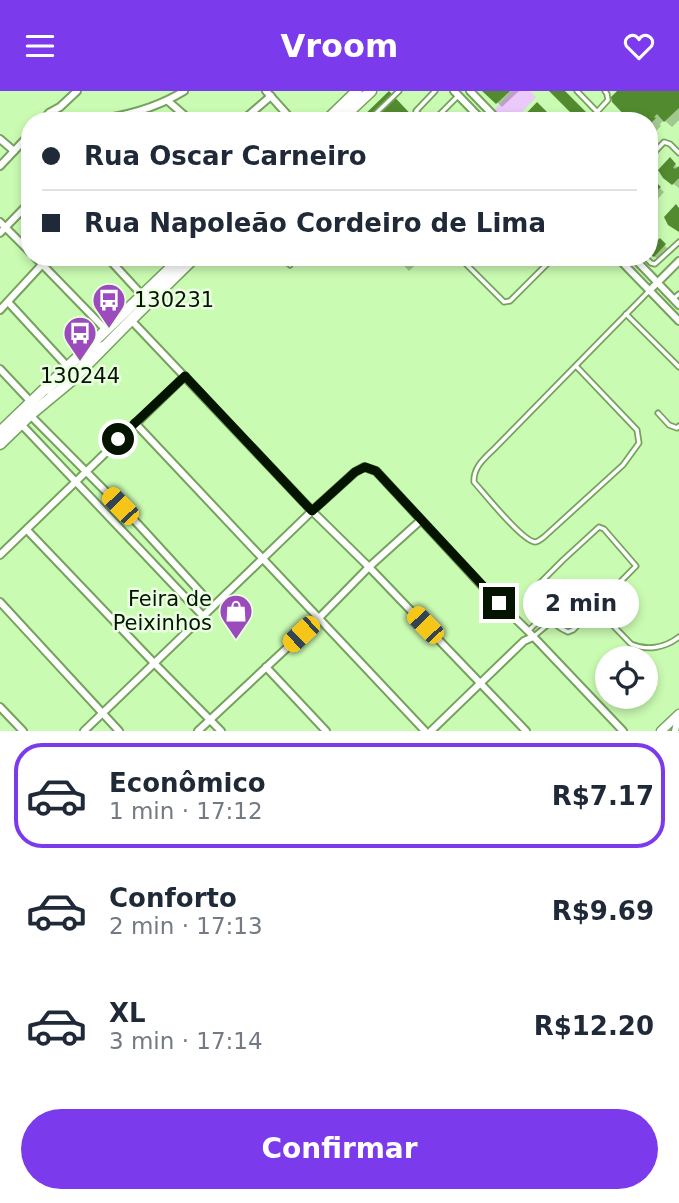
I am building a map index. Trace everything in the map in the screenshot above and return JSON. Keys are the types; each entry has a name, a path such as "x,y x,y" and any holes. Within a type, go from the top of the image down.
{"main road":[{"path":"333,112 345,95 358,91"},
{"path":"349,112 371,91"},
{"path":"0,444 71,381 109,342 142,295 171,266"},
{"path":"0,432 105,329 127,316 185,266"}],"street":[{"path":"135,112 168,101 184,91"},
{"path":"470,91 490,112"},
{"path":"51,112 60,107 73,92"},
{"path":"456,93 474,112"},
{"path":"251,112 269,94 285,112"},
{"path":"168,101 182,112"},
{"path":"0,139 14,151"},
{"path":"0,166 21,144"},
{"path":"21,210 2,227 21,244"},
{"path":"649,291 679,261"},
{"path":"0,310 41,266"},
{"path":"43,266 105,329"},
{"path":"115,266 142,295"},
{"path":"626,266 679,321"},
{"path":"641,266 677,299"},
{"path":"8,302 66,367"},
{"path":"127,316 312,511 526,730"},
{"path":"0,369 30,402"},
{"path":"0,555 185,376"},
{"path":"30,415 137,523 213,606"},
{"path":"135,423 425,730"},
{"path":"21,424 203,616"},
{"path":"84,730 312,511 355,472 365,467 376,471 485,589 623,730"},
{"path":"198,730 421,520"},
{"path":"125,534 137,523"},
{"path":"27,530 222,730"},
{"path":"164,575 175,565"},
{"path":"0,602 119,730"},
{"path":"524,641 528,631"},
{"path":"431,730 524,641 533,637"},
{"path":"266,667 326,730"},
{"path":"0,707 23,730"},
{"path":"660,730 678,718"},
{"path":"675,730 678,718"}],"lane":[{"path":"377,112 399,91"},
{"path":"417,112 435,91"},
{"path":"577,91 597,111 608,100 605,91"},
{"path":"440,112 456,93"},
{"path":"658,148 664,142 679,153"},
{"path":"658,261 679,242"},
{"path":"468,266 504,302 510,301 545,266"},
{"path":"576,366 638,430 639,443 623,465 544,537 534,542 521,534 474,482 474,473 495,448 649,291"},
{"path":"626,314 679,367"},
{"path":"658,413 673,427 679,426"},
{"path":"595,529 604,529 636,566 573,630 568,632 546,614 533,599 533,590 595,529"},
{"path":"595,607 636,646 658,647 679,637"},
{"path":"528,631 546,614"},
{"path":"533,637 552,621"}],"shaded area":[{"path":"512,91 530,91 536,97 522,112 494,110"}],"building":[{"path":"389,91 409,112 367,112"},
{"path":"482,91 510,91 496,104"},
{"path":"549,91 565,91 586,112 570,112"},
{"path":"617,91 679,91 679,108 664,122 658,112 621,112 611,97"},
{"path":"537,102 547,112 528,112"},
{"path":"670,157 676,164 673,167 675,169 679,166 679,178 672,185 658,170"},
{"path":"676,204 679,208 679,232 668,225 664,217"},
{"path":"660,238 666,244 658,253 658,240"}],"place":[{"name":"130231","path":"109,330"},
{"name":"130244","path":"80,363"},
{"name":"Feira de Peixinhos","path":"236,641"}],"route":[{"path":"118,439 185,376 312,511 360,468 376,471 499,603"}]}
